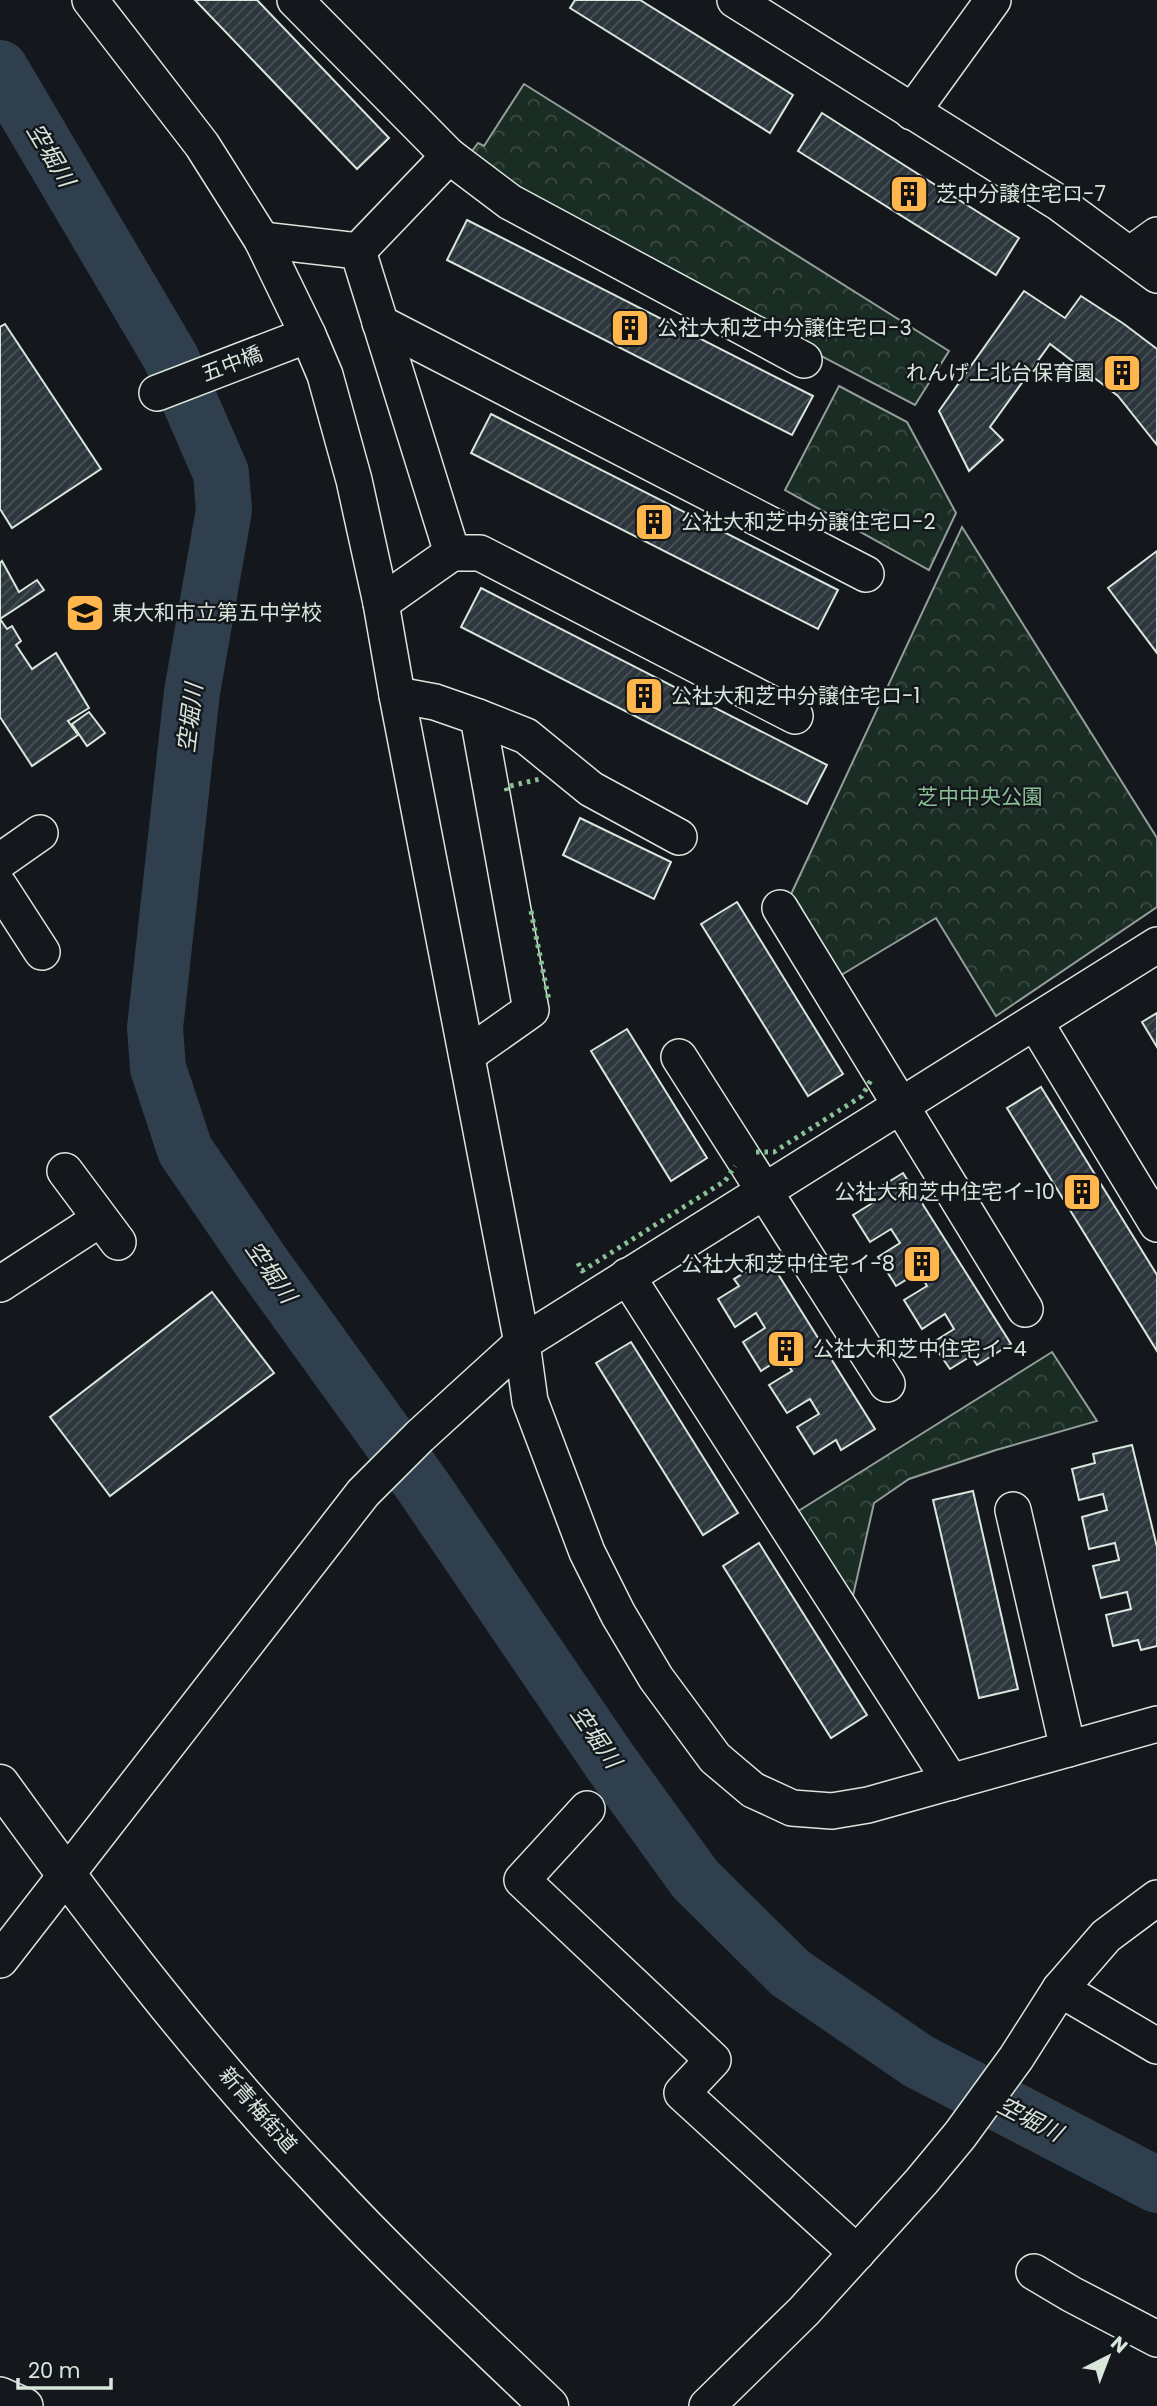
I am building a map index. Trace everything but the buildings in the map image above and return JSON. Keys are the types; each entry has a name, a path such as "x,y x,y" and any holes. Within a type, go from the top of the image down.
{"main road":[{"name":"新青梅街道","path":"0,1784 66,1875 180,2022 322,2183 437,2299 549,2406"}],"street":[{"path":"90,0 202,145 262,240 325,375 354,480 381,603 522,1343 530,1401 587,1552 618,1614 656,1678 715,1758 752,1790 792,1808 832,1811 868,1805 1157,1724"},
{"path":"295,0 449,156 510,202 804,360"},
{"path":"735,0 1059,204 1148,254"},
{"path":"912,112 993,0"},
{"path":"358,251 449,156"},
{"path":"262,240 358,251"},
{"path":"358,251 452,553"},
{"path":"380,323 866,573"},
{"name":"五中橋","path":"157,393 308,335"},
{"path":"381,603 452,553 480,553 795,716"},
{"path":"397,695 435,702 526,736 591,789 679,837"},
{"path":"467,1055 531,1010 478,717"},
{"path":"0,861 40,833"},
{"path":"0,887 42,952"},
{"path":"780,908 1026,1309"},
{"path":"0,1960 363,1493 420,1436 522,1343 1157,945"},
{"path":"1035,1022 1157,1224"},
{"path":"679,1057 887,1384"},
{"path":"0,1284 109,1230 65,1171"},
{"path":"627,1276 951,1782"},
{"path":"1013,1510 1068,1749"},
{"path":"587,1809 522,1880 713,2060 682,2093 857,2253"},
{"path":"706,2406 804,2311 921,2182 960,2135 1016,2058 1060,1989 1106,1936 1157,1898"},
{"path":"1060,1989 1157,2046"},
{"path":"1034,2272 1157,2339"},
{"path":"0,2395 25,2406"}],"green space":[{"path":"524,84 949,351 915,405 520,199 467,158 478,143 484,146"},
{"path":"839,386 907,422 956,513 929,570 785,490"},
{"name":"芝中中央公園","path":"962,527 1157,838 1157,907 996,1016 936,918 833,980 786,905"},
{"path":"1052,1352 1097,1421 909,1479 874,1503 850,1609 792,1515"}],"waterway":[{"name":"空堀川","path":"0,68 171,358 221,473 224,510 192,692 155,1028 158,1068 185,1150 262,1263 422,1485 609,1760 695,1879 790,1973 918,2061 1157,2185"}],"hedge":[{"path":"507,791 506,787 540,779"},
{"path":"531,911 549,1001"},
{"path":"756,1152 774,1152 862,1096 871,1080"},
{"path":"578,1263 582,1271 725,1181 735,1166"}],"place":[{"name":"芝中分譲住宅ロ-7","path":"909,194"},
{"name":"公社大和芝中分譲住宅ロ-3","path":"630,328"},
{"name":"れんげ上北台保育園","path":"1122,373"},
{"name":"公社大和芝中分譲住宅ロ-2","path":"654,522"},
{"name":"東大和市立第五中学校","path":"85,613"},
{"name":"公社大和芝中分譲住宅ロ-1","path":"644,696"},
{"name":"公社大和芝中住宅イ-10","path":"1082,1192"},
{"name":"公社大和芝中住宅イ-8","path":"922,1264"},
{"name":"公社大和芝中住宅イ-4","path":"786,1349"}]}
